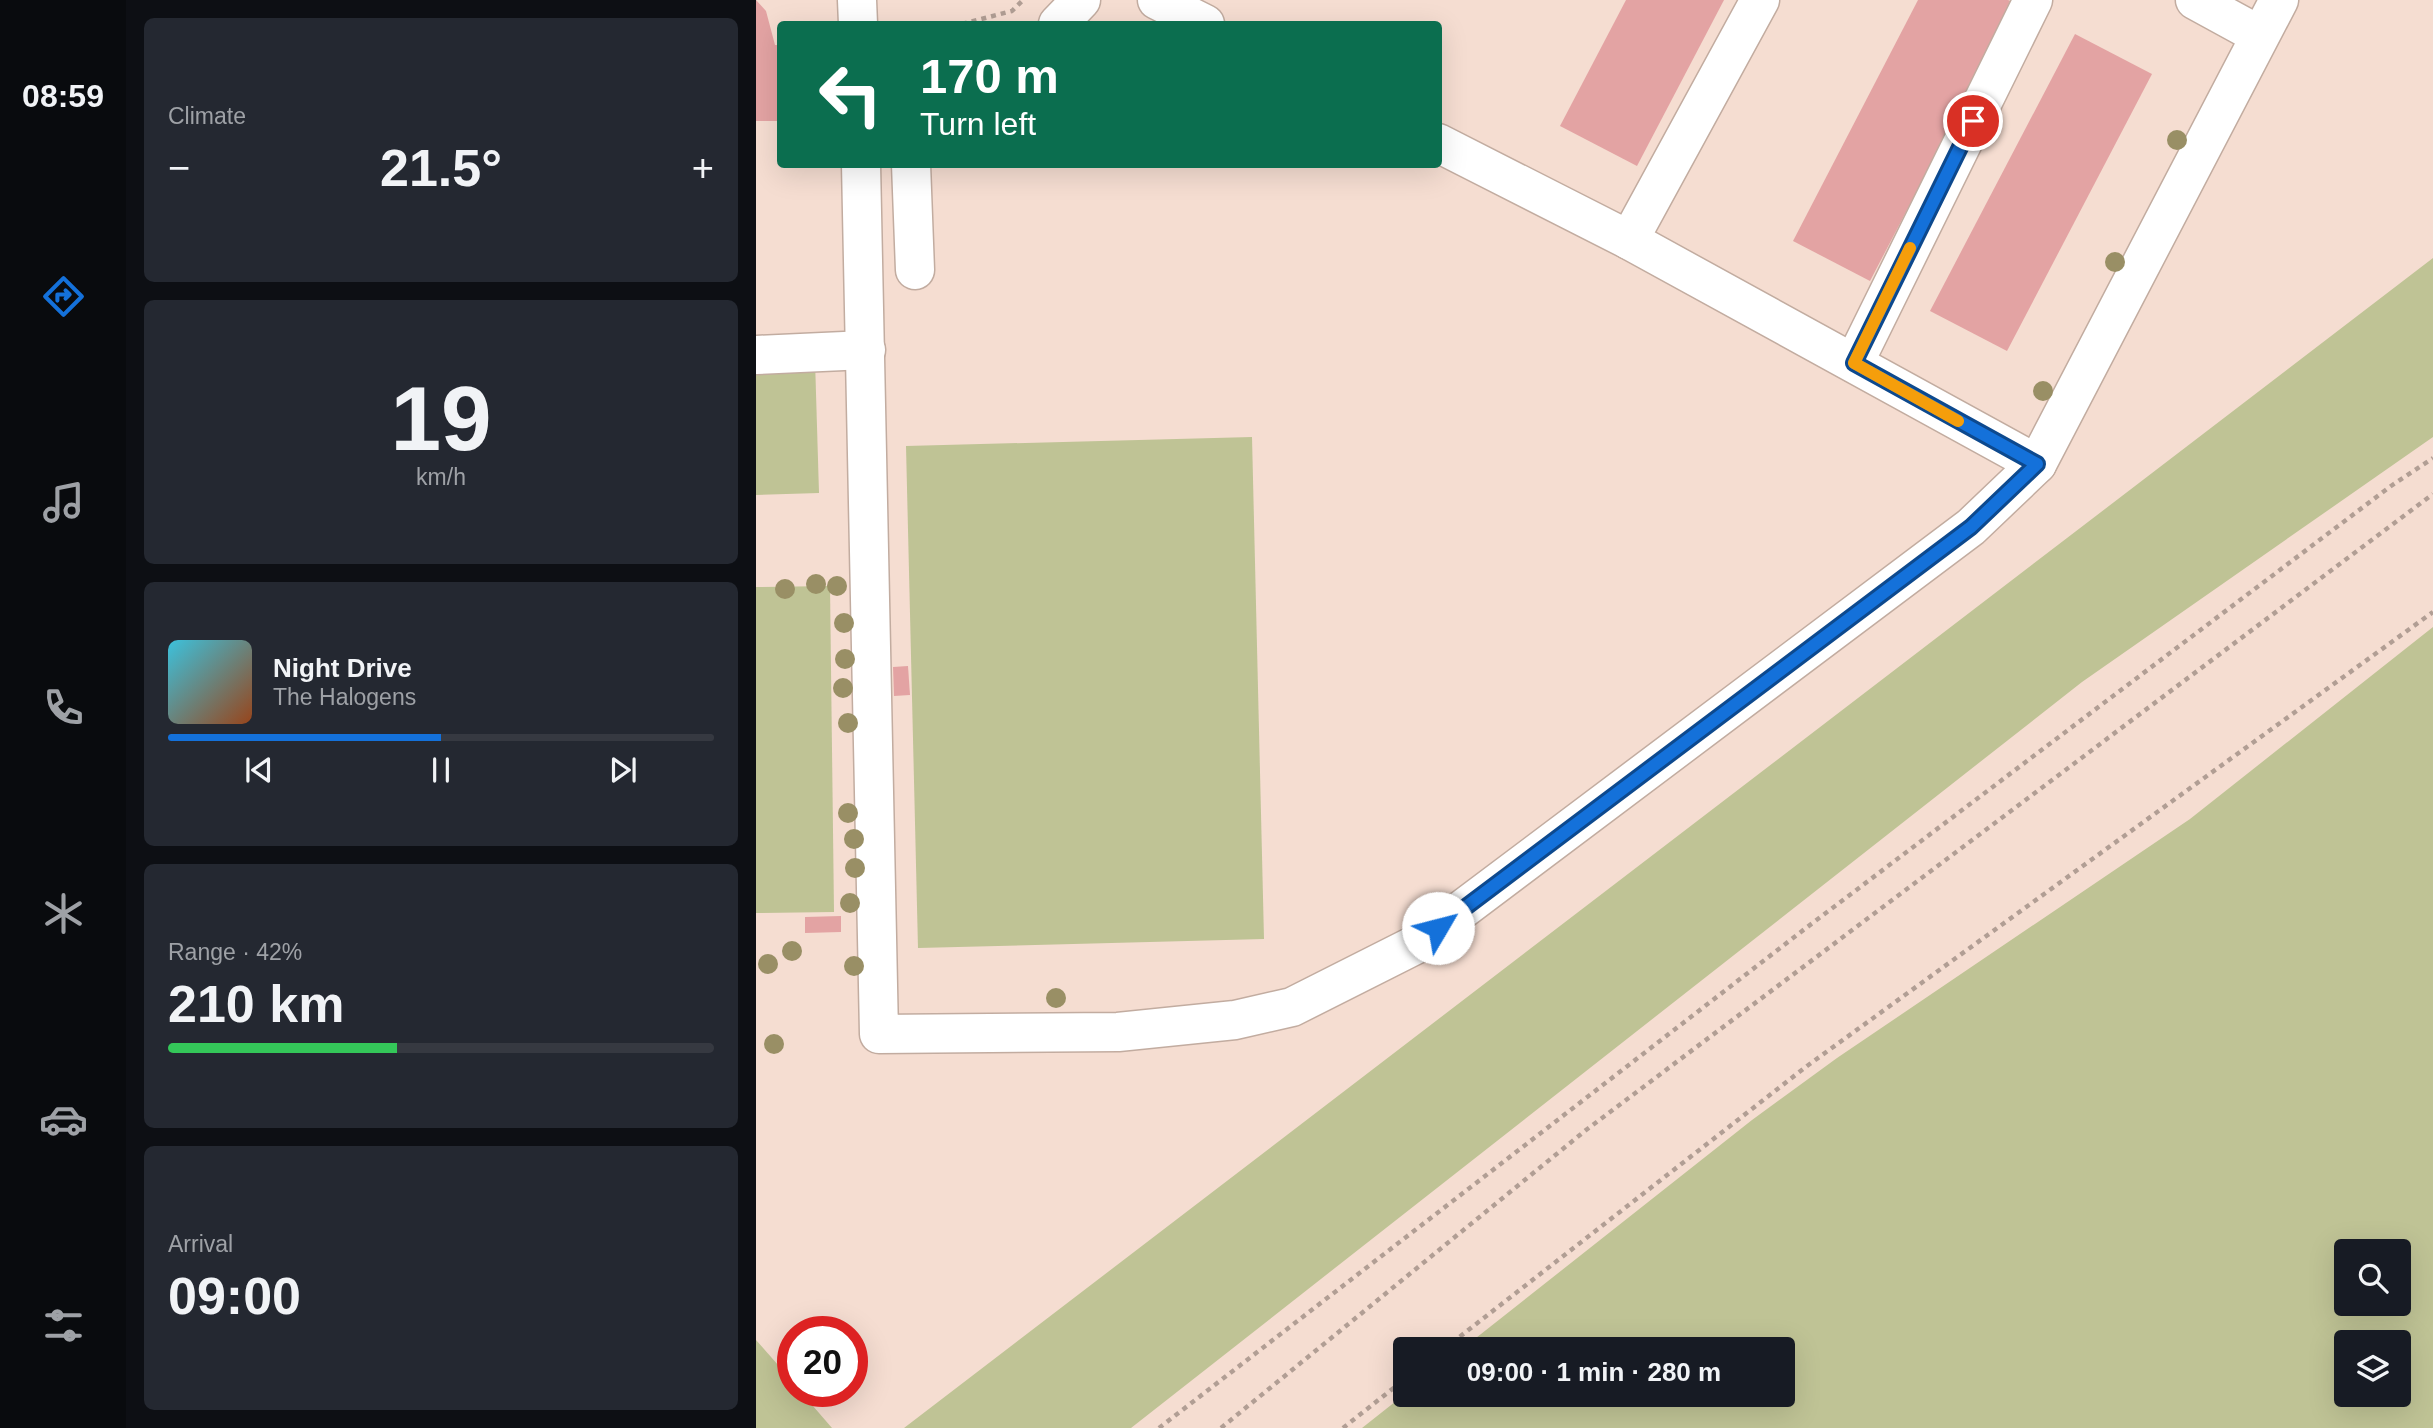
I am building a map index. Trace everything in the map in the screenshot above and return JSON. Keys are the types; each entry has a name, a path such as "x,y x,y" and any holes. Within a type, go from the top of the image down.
{"street":[{"path":"857,0 858,21"},
{"path":"1061,21 1081,0"},
{"path":"1157,0 1206,15"},
{"path":"1629,240 1760,0"},
{"path":"1854,363 2033,0"},
{"path":"2195,0 2259,35"},
{"path":"861,168 879,1034 1118,1032 1235,1020 1292,1007 1415,945 1971,527 2037,464 2279,0"},
{"path":"1442,145 1629,240 2037,464"},
{"path":"911,168 915,270"},
{"path":"756,355 866,350"}],"path":[{"path":"974,21 1012,11 1023,0"},
{"path":"1159,1428 1806,928 2391,486 2433,458"},
{"path":"1221,1428 1586,1130 2433,494"},
{"path":"1459,1337 1807,1066 2433,612"},
{"path":"1342,1428 1393,1388"}],"green space":[{"path":"2433,258 2433,437 2082,682 1131,1428 904,1428"},
{"path":"815,360 819,493 756,495 756,361"},
{"path":"1252,437 1264,939 918,948 906,446"},
{"path":"830,586 834,912 756,913 756,587"},
{"path":"2433,627 2433,1428 1362,1428 1393,1403 1393,1407 1795,1407 1795,1337 1477,1337 1752,1120 1837,1058 2190,819"},
{"path":"756,1340 777,1364 777,1407 814,1407 832,1428 756,1428"}],"building":[{"path":"756,0 766,11 777,45 777,121 756,121"},
{"path":"1626,0 1724,0 1637,166 1560,126"},
{"path":"1918,0 2008,0 2015,3 1870,281 1793,241"},
{"path":"2075,34 2152,74 2007,351 1930,311"},
{"path":"908,666 910,695 894,696 893,667"},
{"path":"841,916 841,932 805,933 805,917"}],"slow traffic":[{"path":"1910,248 1854,363 1958,421"}],"route":[{"path":"1438,928 1971,527 2037,464 1854,363 1973,121"}]}
